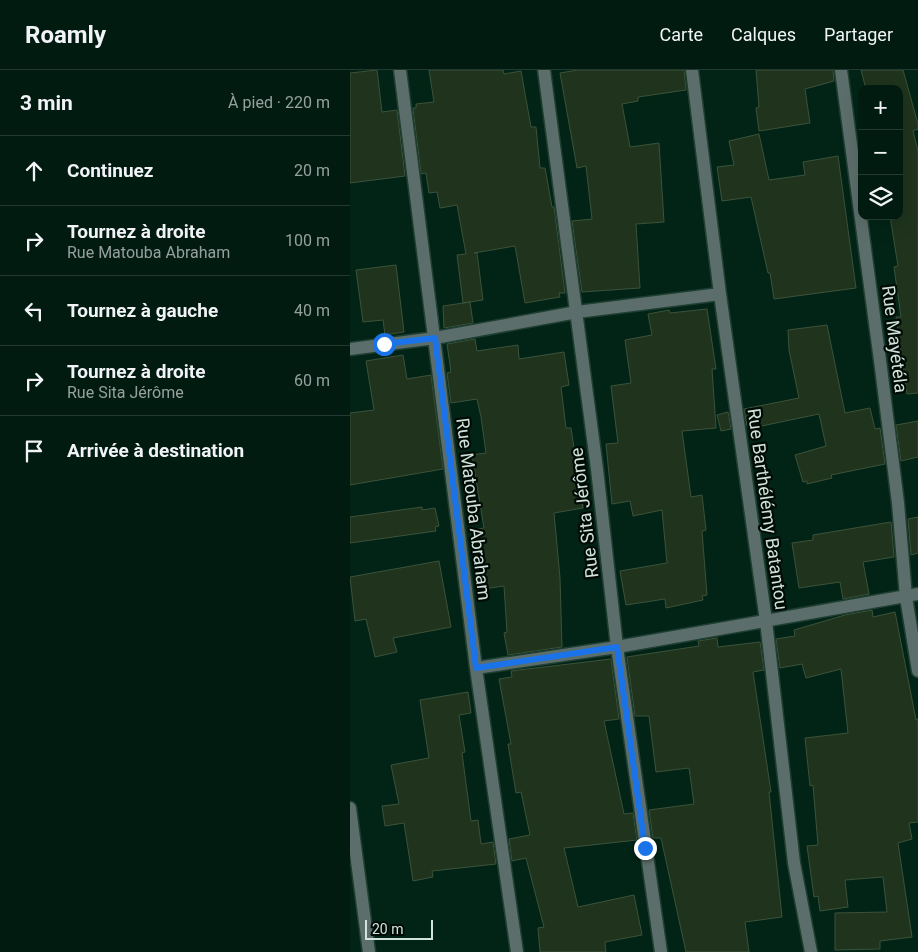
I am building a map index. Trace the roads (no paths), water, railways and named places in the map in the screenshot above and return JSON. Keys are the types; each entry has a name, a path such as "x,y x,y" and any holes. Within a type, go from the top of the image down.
{"street":[{"name":"Rue Matouba Abraham","path":"400,70 476,668 517,952"},
{"name":"Rue Sita Jérôme","path":"544,70 577,312 617,647 661,952"},
{"name":"Rue Barthélémy Batantou","path":"692,70 720,294 766,621 794,863 811,952"},
{"name":"Rue Mayétéla","path":"842,70 912,596 918,671"},
{"path":"350,348 435,338 577,312 720,294"},
{"path":"476,668 617,647 912,596"},
{"path":"350,808 369,952"}]}
